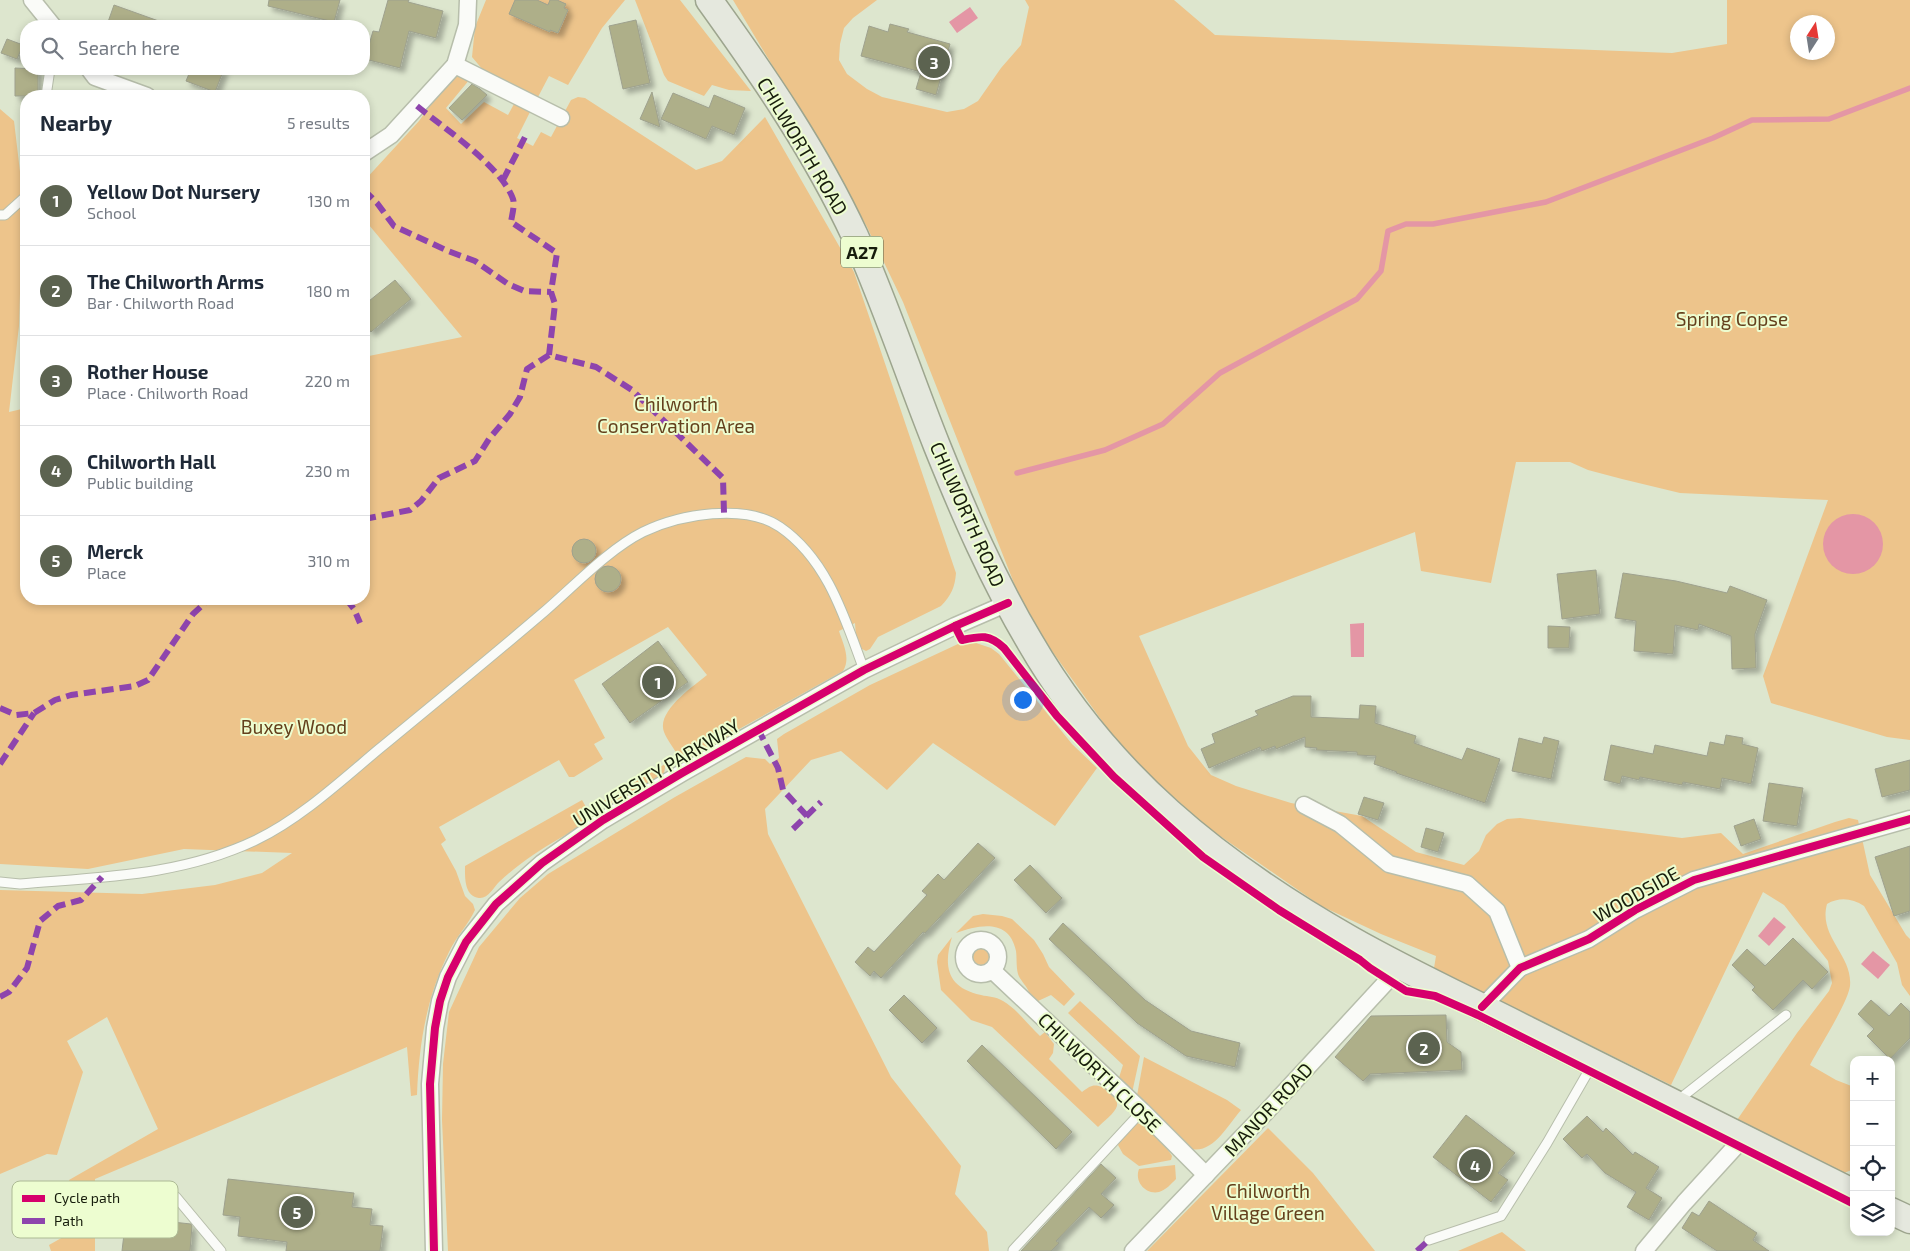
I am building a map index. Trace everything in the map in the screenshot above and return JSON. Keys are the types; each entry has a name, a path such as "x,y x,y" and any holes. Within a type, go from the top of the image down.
{"main road":[{"name":"CHILWORTH ROAD","path":"710,0 790,117 842,208 892,324 941,455 993,574 1045,668 1069,703 1117,762 1177,820 1246,874 1284,900 1351,940 1673,1104 1850,1191"},
{"path":"1895,1213 1910,1220"}],"street":[{"path":"32,0 48,20"},
{"path":"370,150 391,135 455,65 467,25 468,0"},
{"path":"455,65 561,118"},
{"path":"94,75 131,90"},
{"name":"UNIVERSITY PARKWAY","path":"434,1251 430,1084 435,1028 440,1001 448,977 466,942 480,922 516,884 542,863 603,820 864,670 1008,602"},
{"path":"1304,806 1340,824 1389,864 1467,884 1497,911 1520,968"},
{"name":"WOODSIDE","path":"1482,1007 1520,968 1589,939 1635,910 1694,880 1910,819"},
{"name":"MANOR ROAD","path":"1133,1251 1401,966"},
{"name":"CHILWORTH CLOSE","path":"992,970 1142,1111 1206,1175"},
{"path":"1644,1251 1716,1167 1736,1146 1746,1140"}],"lane":[{"path":"47,90 49,75"},
{"path":"0,215 5,215 20,201"},
{"path":"0,882 20,884 140,874 193,864 257,840 316,801 616,550 643,532 690,516 724,513 763,518 780,527 798,542 811,555 833,592 864,670"},
{"path":"1673,1104 1786,1015"},
{"path":"1429,1240 1501,1216 1594,1063"},
{"path":"1013,1250 1142,1111"},
{"path":"178,1199 221,1251"}],"green space":[{"path":"486,0 625,0 602,28 568,85 549,76 538,97 483,70 472,57 475,27"},
{"path":"635,0 680,0 751,91 729,90 712,85 704,96 668,81"},
{"name":"Spring Copse","path":"733,0 877,0 853,18 844,28 839,60 847,74 867,89 882,97 947,112 964,109 978,101 1001,68 1021,45 1029,7 1025,0 1174,0 1215,35 1672,53 1727,44 1727,0 1910,0 1910,740 1887,737 1771,703 1763,676 1828,500 1680,493 1588,470 1570,462 1516,462 1491,583 1421,571 1415,532 1139,636 1188,746 1211,775 1236,786 1291,803 1362,816 1416,852 1464,865 1479,851 1486,835 1497,824 1507,819 1520,818 1682,838 1721,833 1743,854 1835,822 1849,818 1858,820 1870,875 1910,939 1910,996 1902,985 1897,963 1864,906 1855,901 1845,899 1827,904 1827,926 1850,975 1850,986 1839,1014 1810,1065 1836,1080 1850,1085 1850,1171 1844,1173 1832,1172 1737,1120 1797,1033 1829,991 1832,983 1828,961 1784,905 1763,892 1671,1085 1434,968 1436,956 1381,934 1321,906 1210,829 1160,785 1117,742 1027,616 903,302 867,227 841,180"},
{"name":"Chilworth Conservation Area","path":"462,74 470,79 446,108 461,124 484,102 508,115 514,104 530,112 517,138 533,146 541,132 551,137 571,100 578,97 585,98 696,170 722,161 765,117 854,272 956,573 955,583 950,595 941,606 878,637 870,649 866,651 862,649 856,637 855,623 839,631 846,656 843,671 741,728 701,753 685,757 678,756 664,732 663,724 671,708 686,692 707,675 668,627 574,680 605,738 594,744 603,759 574,777 569,777 559,760 439,827 446,840 441,844 456,871 465,896 473,904 475,910 441,969 429,1004 422,1040 417,1095 411,1096 407,1047 95,1179 95,1181 69,1181 158,1129 107,1017 67,1041 83,1072 57,1155 47,1154 0,1174 0,890 142,894 215,885 262,873 292,853 184,849 88,869 0,864 0,109 14,121 20,172 19,326 9,412 20,409 20,605 370,605 370,356 462,337 370,226 370,174 419,121 454,75"},
{"path":"976,643 991,648 999,654 1072,744 1097,768 1055,826 933,743 887,790 841,751 811,760 765,809 768,834 891,1077 961,1166 955,1194 987,1232 989,1251 448,1251 442,1120 443,1064 449,1012 479,947 520,898 548,874 675,797 746,757 765,759 770,764 779,758 777,739 870,685 958,644"},
{"path":"665,764 663,775 652,785 616,802 608,803 603,801"},
{"path":"582,800 590,814 586,822 524,861 499,882 485,897 474,897 470,894 466,885 465,866"},
{"path":"983,914 1012,919 1034,940 1049,967 1075,994 1064,1006 1051,995 1038,1001 1031,997 1018,974 1016,951 1007,933 1000,929 983,926 956,933 973,916"},
{"path":"952,937 948,966 950,974 961,987 970,992 995,997 1003,1001 1018,1013 1040,1036 1045,1032 1054,1044 1053,1053 1049,1059 1082,1092 1092,1086 1100,1086 1112,1094 1117,1102 1116,1109 1098,1127 992,1027 971,1020 941,990 937,962 938,955"},
{"path":"982,946 990,949 993,957 990,965 982,968 974,965 971,957 974,949"},
{"path":"1080,1001 1140,1056 1132,1093 1117,1084 1123,1065 1068,1013"},
{"path":"1144,1057 1227,1100 1241,1110 1213,1143 1199,1149 1191,1149 1136,1101"},
{"path":"1137,1123 1157,1136 1172,1156 1171,1160 1139,1166 1123,1154 1118,1145 1121,1139"},
{"name":"Chilworth Village Green","path":"1268,1128 1313,1173 1375,1251 1147,1251"},
{"path":"1175,1165 1176,1179 1162,1191 1150,1192 1140,1183 1138,1178 1139,1169"},
{"path":"1502,1232 1526,1251 1458,1251"},
{"name":"Chilworth Conservation Area","path":"61,1238 95,1238 95,1251 51,1251 49,1245"}],"shaded area":[{"path":"970,7 978,18 957,33 949,22"},
{"path":"1847,514 1859,514 1870,519 1878,527 1883,538 1881,556 1870,569 1859,574 1847,574 1836,569 1828,561 1823,550 1823,538 1828,527 1836,519"},
{"path":"1364,623 1364,657 1351,657 1350,624"},
{"path":"1774,917 1786,927 1769,946 1758,936"},
{"path":"1873,951 1890,965 1878,979 1861,964"}],"building":[{"path":"269,0 340,0 335,20 326,20 268,6"},
{"path":"388,0 409,0 408,2 443,11 436,38 409,31 400,68 370,60 370,42 373,31 379,32"},
{"path":"515,0 537,0 548,5 550,0 557,0 566,4 564,8 568,10 558,33 550,30 550,32 509,14"},
{"path":"114,5 156,20 109,20"},
{"path":"636,20 650,83 623,89 609,26"},
{"path":"890,24 909,29 907,32 950,44 936,95 916,89 921,72 861,56 869,26 888,32"},
{"path":"7,39 20,44 20,52 17,59 1,53"},
{"path":"15,68 20,68 20,75 38,75 38,90 20,90 20,96 15,96"},
{"path":"188,75 222,75 216,90 210,90 186,81"},
{"path":"472,84 487,95 462,120 449,108"},
{"path":"652,92 660,127 640,119"},
{"path":"673,93 709,108 714,95 745,108 734,135 712,126 706,139 661,119"},
{"path":"395,280 411,299 371,332 370,300"},
{"path":"584,539 593,542 596,551 593,560 584,563 575,560 572,551 575,542"},
{"path":"608,566 617,570 621,579 617,588 608,592 599,588 595,579 599,570"},
{"path":"1596,570 1600,614 1562,619 1557,574"},
{"path":"1623,573 1676,581 1727,593 1730,586 1767,600 1755,634 1756,668 1732,669 1731,636 1699,624 1698,630 1675,625 1673,654 1634,651 1636,621 1615,618"},
{"path":"1548,626 1570,627 1569,648 1548,648"},
{"path":"658,641 688,682 630,723 602,684"},
{"path":"1293,696 1311,696 1311,717 1359,719 1360,705 1376,706 1375,723 1416,736 1414,743 1462,760 1467,748 1500,759 1485,803 1374,764 1376,756 1357,755 1357,752 1316,750 1317,748 1305,747 1305,737 1276,749 1275,746 1262,751 1260,747 1209,768 1201,749 1215,743 1212,734 1258,715 1255,711"},
{"path":"1726,735 1743,738 1742,744 1758,748 1751,784 1722,778 1720,789 1683,782 1682,785 1640,777 1639,780 1622,776 1620,784 1604,780 1611,745 1653,754 1655,745 1707,756 1710,742 1724,745"},
{"path":"1544,737 1559,741 1551,779 1512,771 1519,738 1542,744"},
{"path":"1910,760 1910,790 1882,797 1875,769"},
{"path":"1769,783 1803,788 1797,826 1763,821"},
{"path":"1364,797 1384,803 1378,820 1358,814"},
{"path":"1754,819 1761,839 1741,846 1734,826"},
{"path":"1426,828 1444,833 1438,852 1421,847"},
{"path":"978,843 995,858 881,978 874,971 870,976 855,962 868,947 874,952 927,895 922,891 938,874 944,880"},
{"path":"1910,846 1910,911 1894,916 1875,857"},
{"path":"1030,865 1062,898 1046,913 1014,880"},
{"path":"1063,923 1145,1000 1191,1031 1240,1043 1235,1067 1186,1056 1137,1023 1049,939"},
{"path":"1793,938 1828,972 1812,989 1803,980 1773,1010 1752,990 1755,987 1732,965 1747,949 1765,966"},
{"path":"904,995 937,1028 922,1043 889,1010"},
{"path":"1871,1000 1889,1016 1901,1003 1910,1012 1910,1038 1893,1056 1887,1056 1867,1036 1874,1029 1858,1014"},
{"path":"1446,1015 1447,1042 1461,1052 1462,1070 1370,1074 1363,1081 1335,1057 1371,1016"},
{"path":"982,1045 1072,1132 1056,1149 967,1061"},
{"path":"1466,1115 1515,1153 1498,1173 1508,1180 1491,1202 1433,1157"},
{"path":"1587,1116 1603,1132 1606,1128 1633,1155 1635,1152 1659,1167 1646,1188 1662,1198 1649,1220 1627,1207 1636,1192 1605,1173 1587,1154 1582,1158 1563,1139"},
{"path":"1101,1164 1116,1178 1101,1194 1114,1205 1101,1218 1089,1207 1056,1241 1059,1243 1051,1251 1021,1251"},
{"path":"228,1179 354,1193 352,1207 372,1209 370,1225 383,1226 380,1251 286,1251 287,1242 238,1236 240,1217 223,1215"},
{"path":"1709,1201 1757,1233 1753,1240 1769,1251 1717,1251 1682,1228 1692,1212 1699,1216"},
{"path":"178,1223 191,1224 192,1226 190,1251 122,1251 124,1238 178,1238"}],"waterway":[{"path":"1017,473 1105,450 1163,424 1220,373 1357,299 1381,271 1388,231 1406,224 1433,224 1546,202 1713,138 1752,120 1829,119 1910,88"}],"marked path":[{"path":"417,106 471,149 497,174 507,187 514,201 511,222 557,253 551,292 555,304 549,355"},
{"path":"503,180 526,135"},
{"path":"370,196 394,226 448,251 475,261 508,284 524,291 551,292"},
{"path":"370,518 410,510 421,501 439,478 475,461 489,439 510,414 520,397 527,369 549,355 596,367 632,390 723,478 724,513"},
{"path":"0,708 16,715 34,713 55,700 71,695 135,686 148,680 193,614 203,605"},
{"path":"351,605 360,623"},
{"path":"0,764 34,713"},
{"path":"758,729 778,768 783,790 807,816"},
{"path":"793,829 821,802"},
{"path":"0,997 9,992 27,968 40,921 58,906 81,900 102,877"},
{"path":"1417,1251 1429,1240"}],"cycle path":[{"path":"434,1251 430,1084 435,1028 440,1001 448,977 466,942 496,904 542,863 603,820 682,773 864,670 955,626 1008,603"},
{"path":"955,626 962,640 984,637 999,643 1057,716 1114,777 1203,857 1279,910 1406,991 1435,996 1478,1015 1850,1202"},
{"path":"1482,1007 1520,968 1589,939 1635,910 1694,880 1910,819"}],"place":[{"name":"Rother House","path":"934,62"},
{"name":"Yellow Dot Nursery","path":"658,682"},
{"name":"The Chilworth Arms","path":"1424,1048"},
{"name":"Chilworth Hall","path":"1475,1165"},
{"name":"Merck","path":"297,1212"}],"park label":[{"name":"Buxey Wood","path":"294,726"}]}
